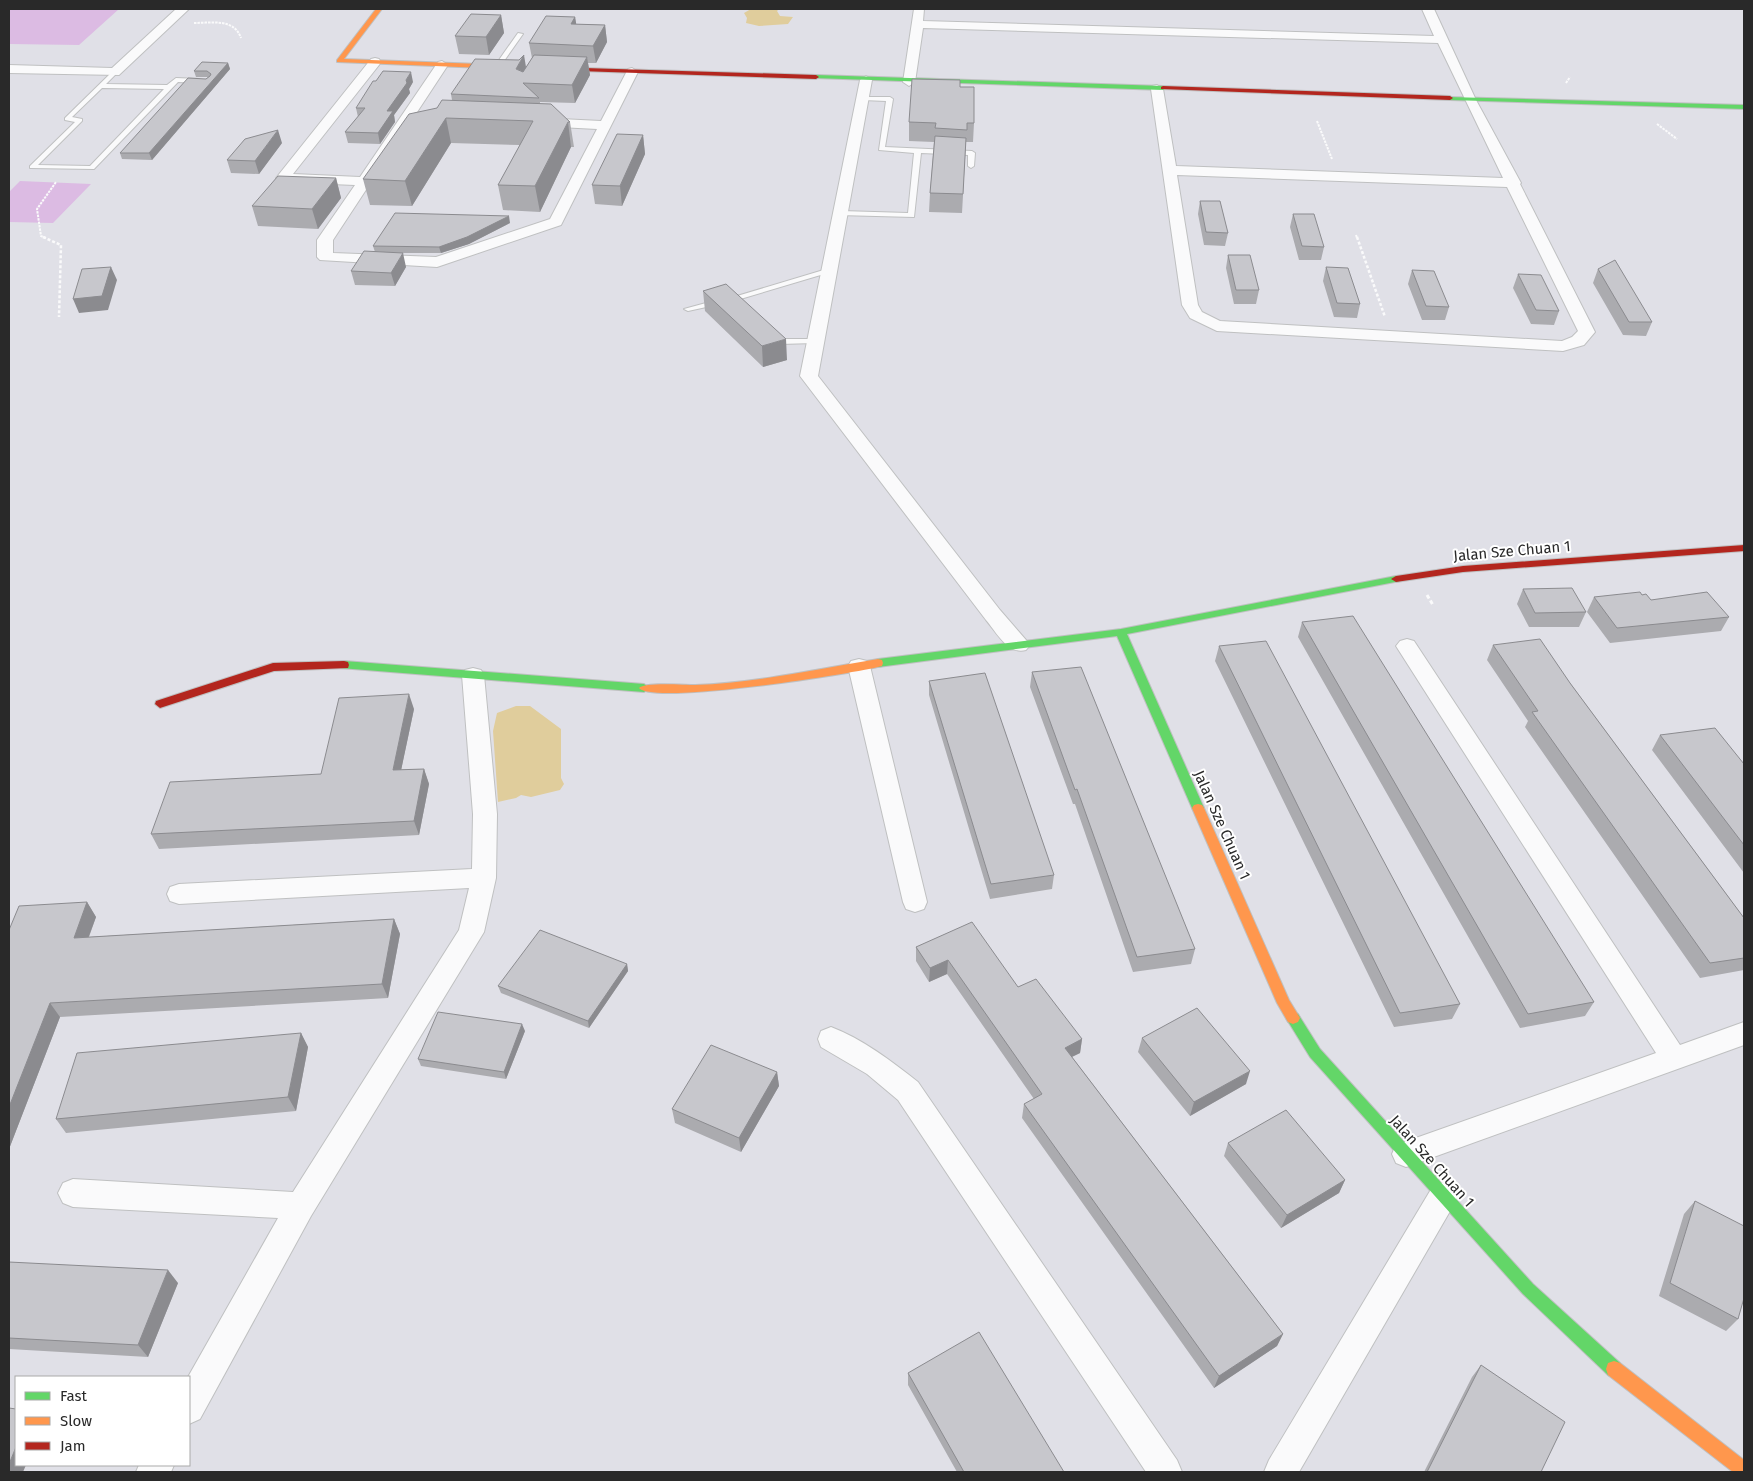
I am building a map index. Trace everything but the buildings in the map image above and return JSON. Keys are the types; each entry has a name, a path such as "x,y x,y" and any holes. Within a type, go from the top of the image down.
{"street":[{"path":"9,78 14,69 115,72 183,9"},
{"path":"379,9 339,61 516,68"},
{"path":"910,82 919,9"},
{"path":"1156,89 1190,306 1196,315 1217,326 1563,346 1578,341 1587,332 1584,322 1470,100 1428,9"},
{"path":"917,24 1443,40"},
{"path":"364,181 283,178 375,62"},
{"path":"442,65 325,240 325,257 437,262 556,222 632,72"},
{"path":"535,68 910,82 1744,107"},
{"path":"866,80 809,376 1019,645"},
{"path":"407,117 427,118"},
{"path":"526,122 606,125"},
{"path":"1169,170 1514,183"},
{"name":"Jalan Sze Chuan 1","path":"1744,548 1463,569 1399,578 1121,632 1284,1003 1315,1053 1528,1288 1610,1366 1744,1470"},
{"path":"160,704 273,668 334,664 670,690 723,688 859,666 1121,632"},
{"path":"1407,646 1674,1058"},
{"path":"859,666 915,902"},
{"path":"190,1406 301,1206 471,932 484,878 485,814 473,676"},
{"path":"179,894 484,878"},
{"path":"1406,1154 1744,1034"},
{"path":"831,1039 877,1066 908,1091 1165,1472"},
{"path":"73,1193 301,1206"},
{"path":"1281,1472 1443,1196"}],"lane":[{"path":"497,67 520,34"},
{"path":"115,72 67,119 80,120 32,167 92,168 176,80 208,81"},
{"path":"100,86 168,87"},
{"path":"863,98 890,99 881,149 972,153 970,166"},
{"path":"841,213 911,215 918,151"},
{"path":"688,309 830,271"},
{"path":"731,299 745,311"},
{"path":"766,330 780,342 816,342"}],"path":[{"path":"169,22 231,24 238,29 241,38"},
{"path":"1316,121 1339,176"},
{"path":"58,317 61,245 41,236 37,209 66,168"},
{"path":"1356,234 1392,336"}],"shaded area":[{"path":"9,9 119,9 79,45 9,44"},
{"path":"751,9 779,9 777,11 780,16 793,17 788,24 759,26 746,23 747,18 744,13"},
{"path":"20,181 91,184 53,223 9,222 9,192"},
{"path":"516,706 530,706 561,729 561,778 564,784 560,790 531,797 521,795 498,802 493,731 497,713"}],"traffic: fast":[{"path":"816,77 1163,88"},
{"path":"1450,98 1744,107"},
{"path":"1198,808 1121,632 1396,579"},
{"path":"878,663 1121,632"},
{"path":"344,665 644,688"},
{"path":"1293,1018 1315,1053 1528,1289 1614,1369"}],"traffic: slow":[{"path":"379,9 339,61 508,67"},
{"path":"644,688 674,689 732,686 878,663"},
{"path":"1198,808 1284,1003 1293,1018"},
{"path":"1614,1369 1744,1470"}],"traffic: jam":[{"path":"551,69 816,77"},
{"path":"1163,88 1450,98"},
{"path":"1396,579 1463,569 1744,548"},
{"path":"160,704 273,667 344,665"}]}
